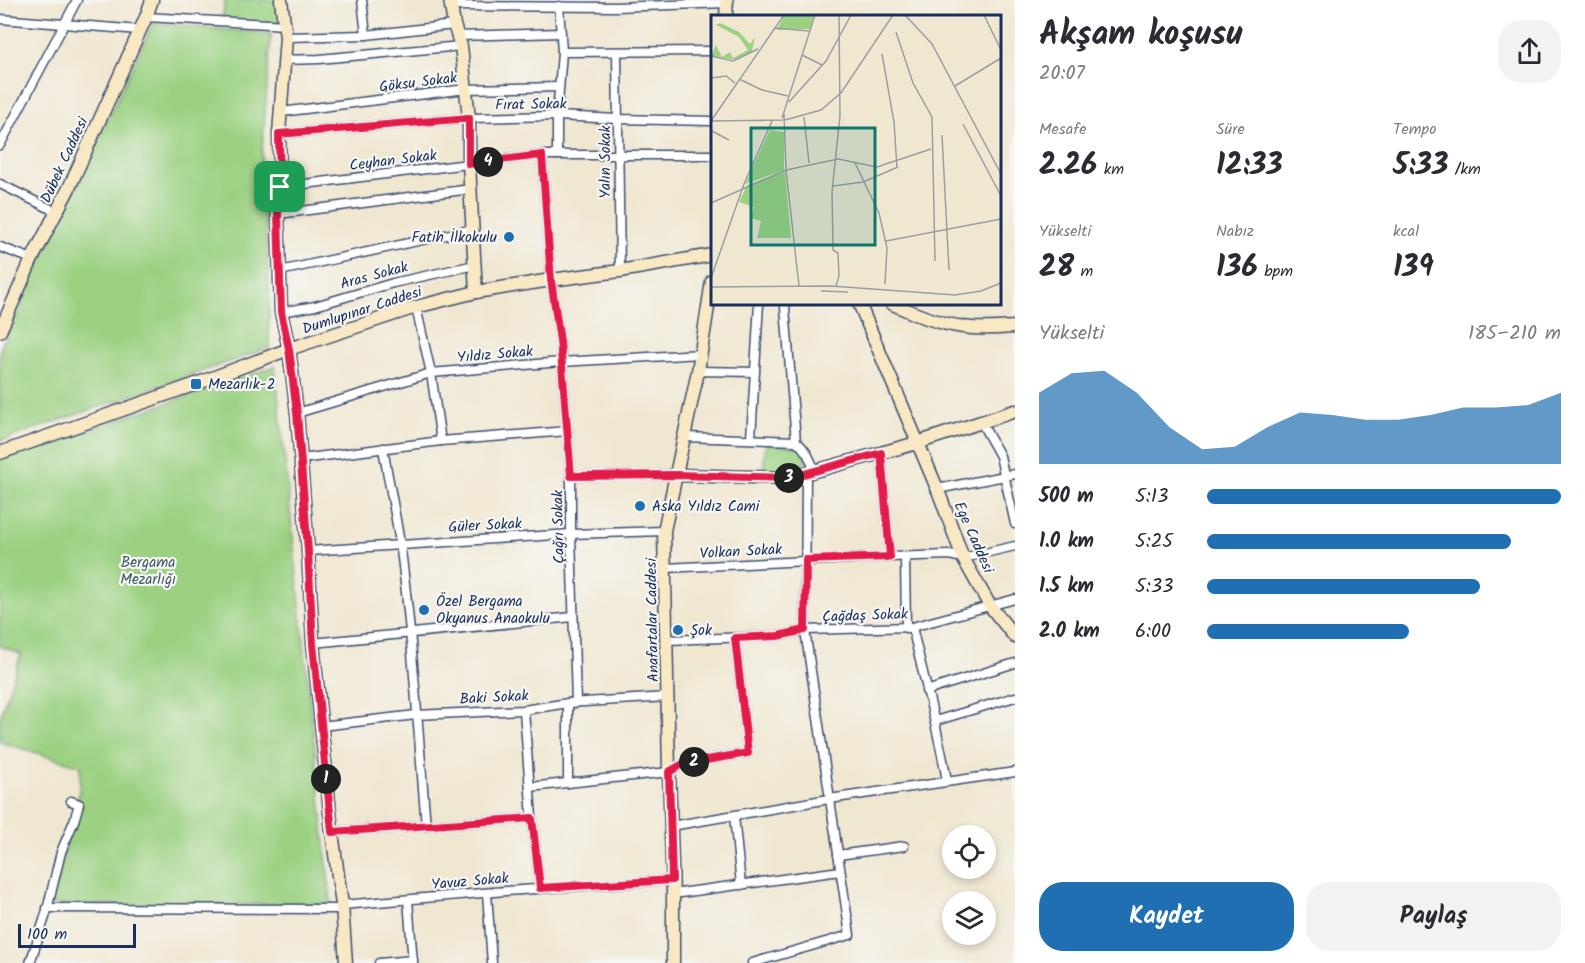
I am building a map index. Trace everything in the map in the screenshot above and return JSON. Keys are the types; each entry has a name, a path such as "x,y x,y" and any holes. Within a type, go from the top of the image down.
{"street":[{"path":"0,145 77,0"},
{"name":"Dübek Caddesi","path":"0,331 5,305 69,188 153,0"},
{"path":"282,0 286,31 279,134 278,214 281,312 289,349 297,413 313,644 346,963"},
{"path":"362,0 366,35"},
{"path":"476,292 469,164 469,118 458,36 451,3 541,3 559,6 727,2"},
{"path":"557,155 557,116 562,52 559,6"},
{"path":"146,17 286,31 366,35 458,36 561,33"},
{"path":"0,19 140,30"},
{"path":"284,60 342,57 458,36"},
{"path":"562,52 711,51"},
{"name":"Yalın Sokak","path":"617,52 620,271"},
{"name":"Göksu Sokak","path":"281,112 466,90 559,87"},
{"name":"Fırat Sokak","path":"279,134 469,118 557,116 711,121"},
{"name":"Ceyhan Sokak","path":"280,187 542,155 711,155"},
{"name":"Çağrı Sokak","path":"542,155 551,280 571,476 573,617 568,783"},
{"path":"0,184 57,212"},
{"path":"278,214 471,189"},
{"path":"280,271 473,229"},
{"path":"0,247 32,259"},
{"name":"Dumlupınar Caddesi","path":"0,453 289,349 416,307 476,292 711,255"},
{"name":"Aras Sokak","path":"281,312 315,306 393,283 475,265"},
{"name":"Anafartalar Caddesi","path":"673,963 664,531 699,371 711,288"},
{"path":"751,438 759,304"},
{"path":"786,304 795,441"},
{"path":"859,304 917,443"},
{"path":"893,304 933,320 970,328 1015,327"},
{"path":"416,307 431,373 441,441"},
{"name":"Yıldız Sokak","path":"297,413 431,373 561,362 701,354"},
{"path":"699,371 756,372"},
{"path":"571,476 676,475 789,478 917,443 1015,411"},
{"path":"981,422 1000,456 1015,524"},
{"path":"301,459 441,441 568,431"},
{"path":"685,437 795,441 804,447 811,460 805,630 850,935 752,963"},
{"name":"Ege Caddesi","path":"917,443 963,558 990,606 1015,637"},
{"path":"383,448 402,554 411,634 426,826"},
{"path":"881,453 890,557"},
{"path":"937,489 1015,474"},
{"name":"Güler Sokak","path":"308,551 571,534 664,531"},
{"name":"Volkan Sokak","path":"665,568 890,557 950,555 963,558 1015,546"},
{"path":"905,557 909,628 935,721 947,781"},
{"name":"Çağdaş Sokak","path":"667,640 778,636 805,630 909,628 1015,599"},
{"path":"313,644 573,617"},
{"path":"530,787 669,772 683,764 748,753 735,638"},
{"path":"926,691 1015,663"},
{"name":"Baki Sokak","path":"321,726 416,715 524,710 572,703 668,697"},
{"path":"935,721 1015,697"},
{"path":"524,710 540,888"},
{"path":"671,826 829,799 1015,772"},
{"path":"30,963 61,852 79,804 71,801"},
{"path":"734,816 741,885"},
{"path":"332,832 532,818"},
{"path":"838,855 904,846"},
{"path":"673,894 840,871"},
{"name":"Yavuz Sokak","path":"47,908 342,907 540,888 672,880"},
{"path":"487,893 492,963"},
{"path":"379,963 413,961 408,900"}],"green space":[{"path":"225,0 281,0 286,25 222,21"},
{"path":"153,23 271,34 261,164 269,280 269,348 0,441 0,349"},
{"name":"Bergama Mezarlığı","path":"275,366 331,904 51,905 79,794 81,766 0,742 0,717 21,654 0,646 0,460"},
{"path":"766,443 798,447 806,457 804,464 793,470 763,472"}],"place":[{"name":"Fatih İlkokulu","path":"509,237"},
{"name":"Mezarlık-2","path":"196,384"},
{"name":"Aska Yıldız Cami","path":"640,506"},
{"name":"Özel Bergama Okyanus Anaokulu","path":"424,610"},
{"name":"Şok","path":"678,630"}],"route":[{"path":"469,118 469,164 542,155 551,280 560,341 571,476 676,475 789,478 881,453 890,557 806,560 805,630 778,636 735,638 748,753 683,764 669,772 672,880 540,888 532,818 332,832 313,644 297,413 289,349 281,312 278,214 280,187 279,134 469,118"}]}
